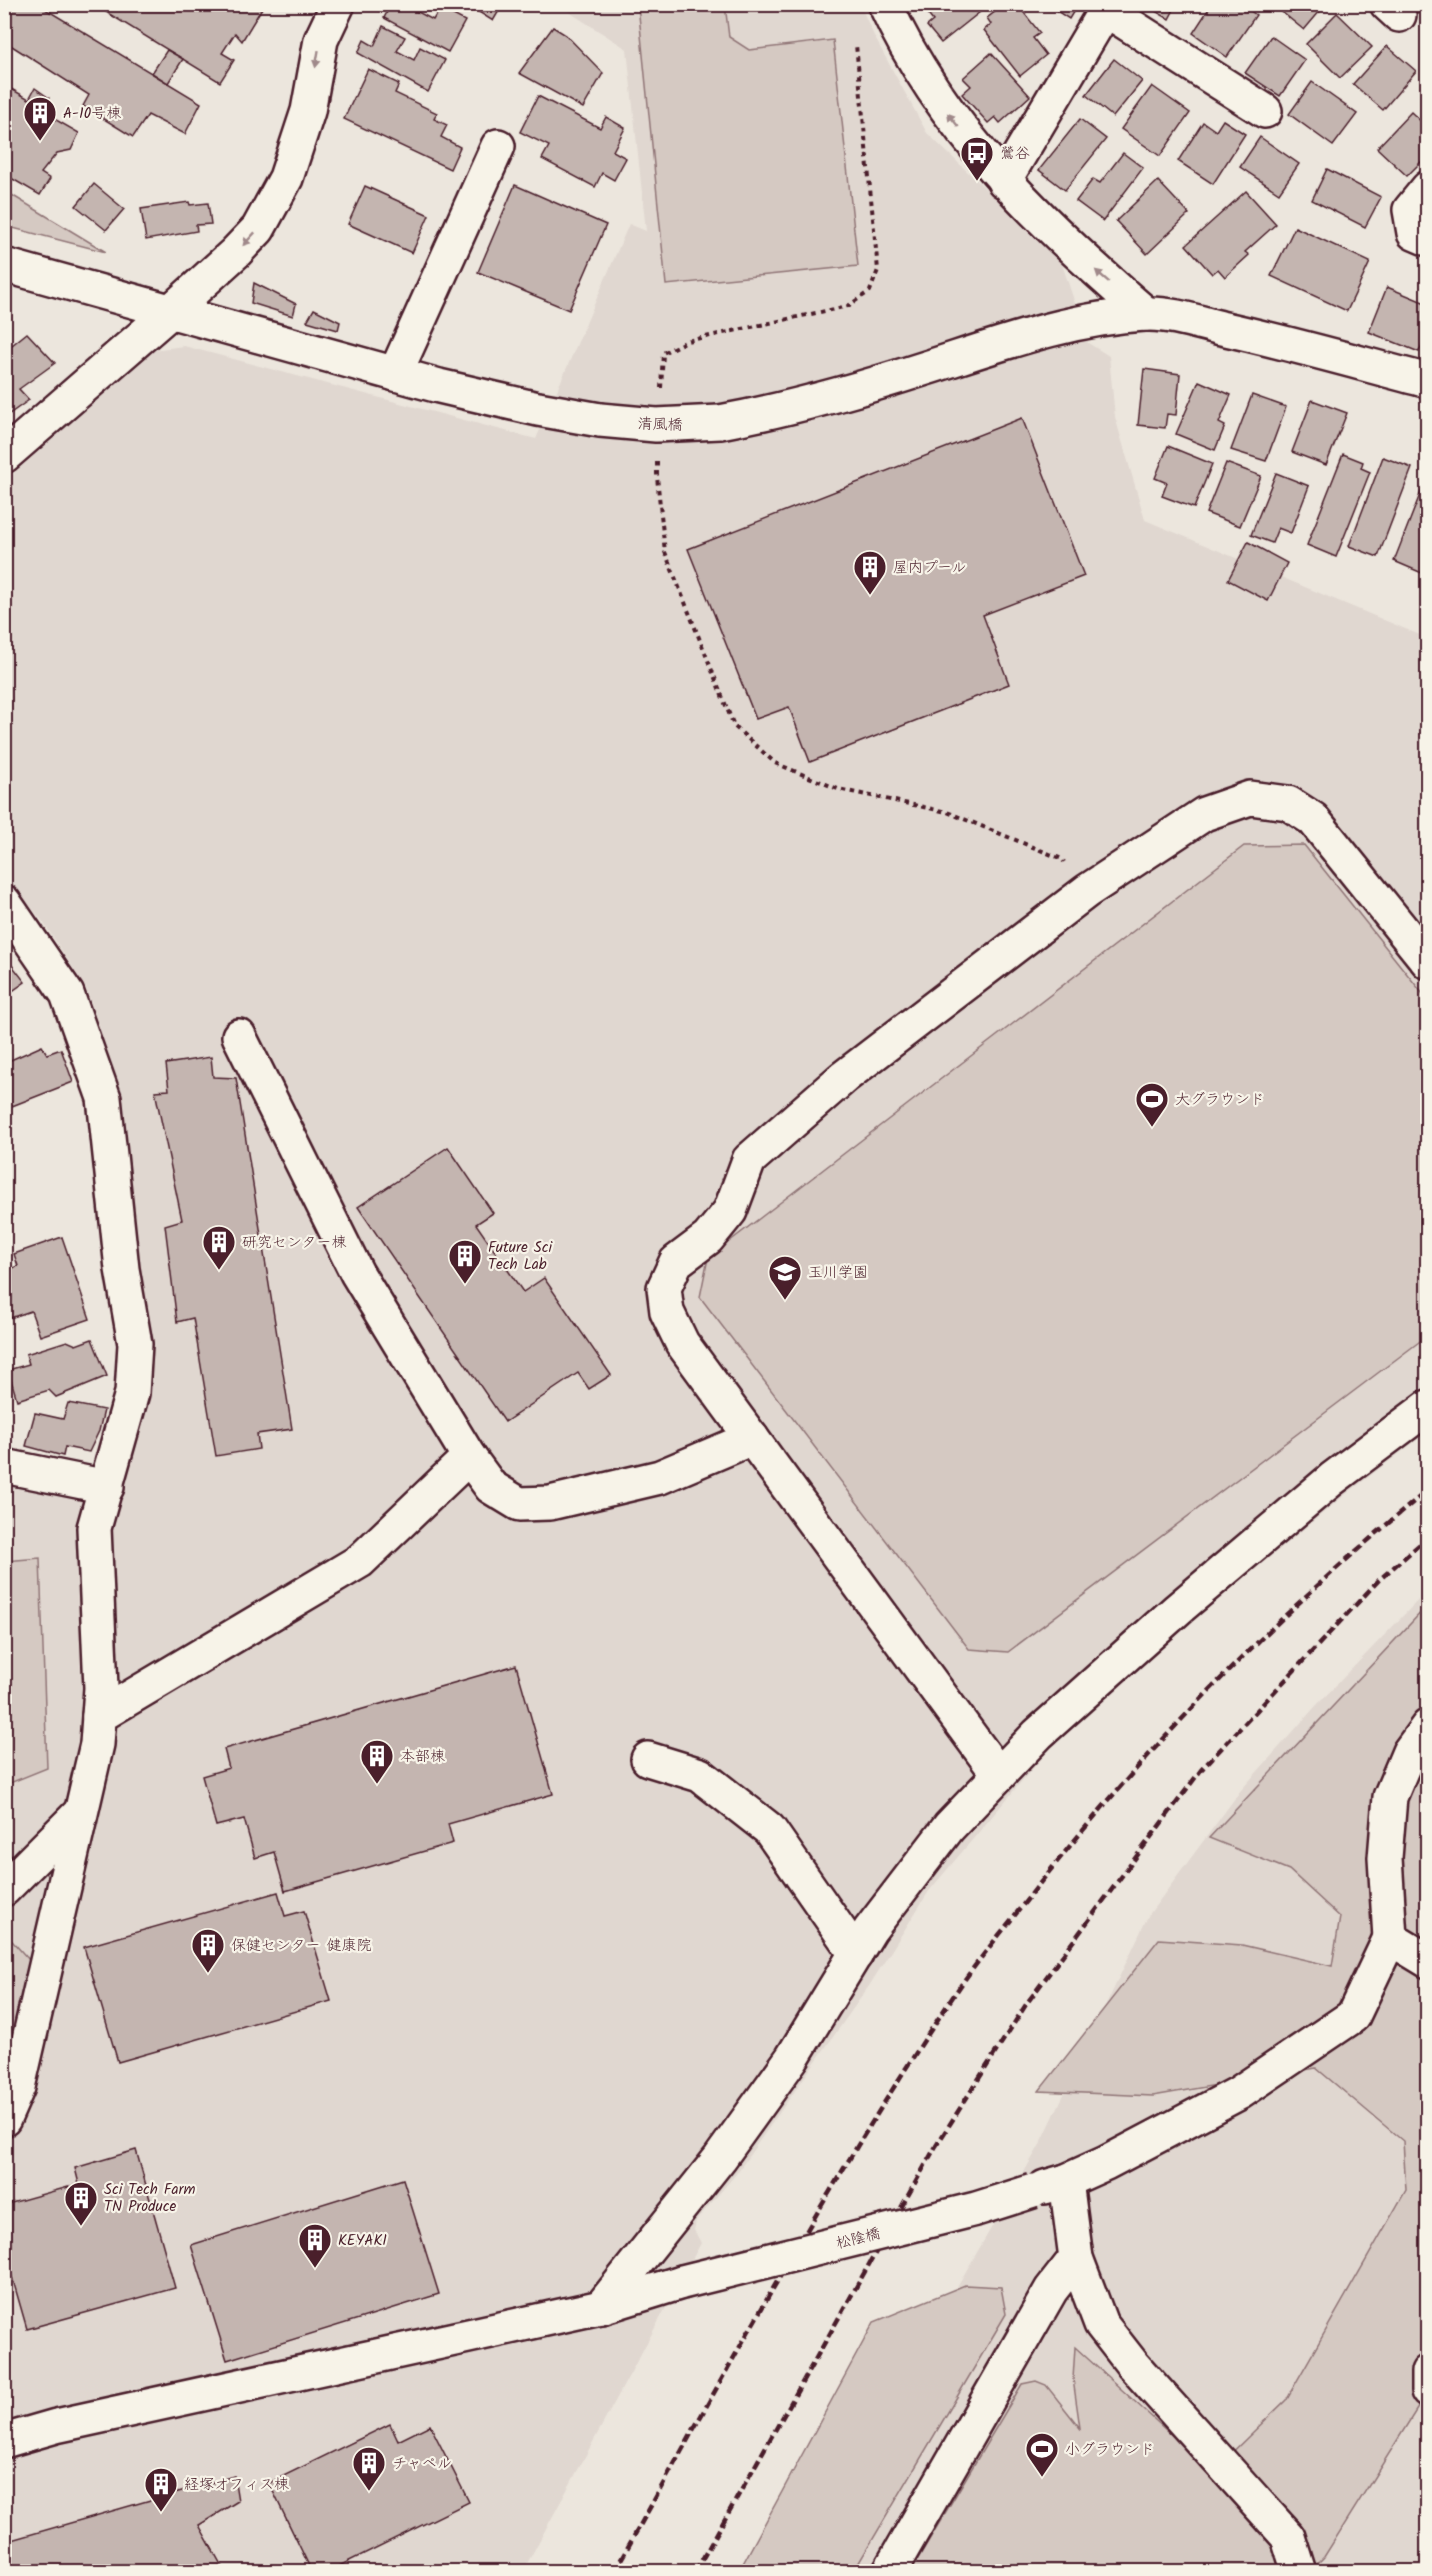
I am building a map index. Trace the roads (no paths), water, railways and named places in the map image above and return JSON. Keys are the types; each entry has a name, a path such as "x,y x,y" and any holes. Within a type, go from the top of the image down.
{"street":[{"path":"6,452 235,254 258,229 286,178 308,111 321,40 338,4"},
{"path":"885,4 897,30 948,114 1004,181 1083,260 1146,314"},
{"path":"1004,181 1107,7 1265,111"},
{"path":"395,374 498,146"},
{"path":"1428,188 1410,210 1414,233 1428,239"},
{"name":"清風橋","path":"4,265 395,374 538,409 600,420 656,425 720,422 771,413 1081,321 1146,314 1162,315 1244,333 1428,381"},
{"path":"999,1775 682,1343 667,1312 664,1288 676,1262 708,1238 730,1211 749,1160 844,1077 1087,891 1204,814 1250,798 1288,803 1313,819 1428,962"},
{"path":"4,902 67,994 104,1098 122,1269 135,1344 132,1393 94,1528 101,1688 97,1744 18,2087 4,2119"},
{"path":"239,1036 357,1273 469,1456 491,1487 519,1504 550,1503 660,1477 752,1438"},
{"path":"601,2307 720,2158 792,2058 870,1930 949,1827 1038,1734 1178,1609 1332,1479 1428,1407"},
{"path":"99,1716 360,1561 469,1456"},
{"path":"4,1466 106,1487"},
{"path":"1428,1726 1409,1752 1390,1797 1385,1858 1390,1938 1428,1961"},
{"path":"648,1760 700,1775 769,1829 856,1954"},
{"path":"4,1889 81,1813"},
{"name":"松陰橋","path":"4,2441 56,2427 601,2307 682,2282 976,2209 1066,2181 1239,2093 1353,2016 1390,1938"},
{"path":"1066,2181 1076,2258 1101,2324 1133,2365 1288,2537 1299,2571"},
{"path":"889,2571 1051,2290 1076,2258"},
{"path":"1428,2372 1428,2391"}],"railway":[{"path":"614,2572 825,2199 963,1982 1071,1845 1166,1736 1215,1684 1319,1584 1428,1490"},
{"path":"695,2572 936,2146 1027,2003 1201,1770 1379,1580 1428,1537"}],"place":[{"name":"A-10号棟","path":"40,142"},
{"name":"鶯谷","path":"977,182"},
{"name":"屋内プール","path":"870,596"},
{"name":"大グラウンド","path":"1152,1128"},
{"name":"研究センター棟","path":"219,1271"},
{"name":"Future Sci Tech Lab","path":"465,1285"},
{"name":"玉川学園","path":"785,1301"},
{"name":"本部棟","path":"377,1785"},
{"name":"保健センター 健康院","path":"208,1974"},
{"name":"Sci Tech Farm TN Produce","path":"81,2227"},
{"name":"KEYAKI","path":"315,2269"},
{"name":"小グラウンド","path":"1042,2478"},
{"name":"チャペル","path":"369,2492"},
{"name":"経塚オフィス棟","path":"161,2513"}]}
